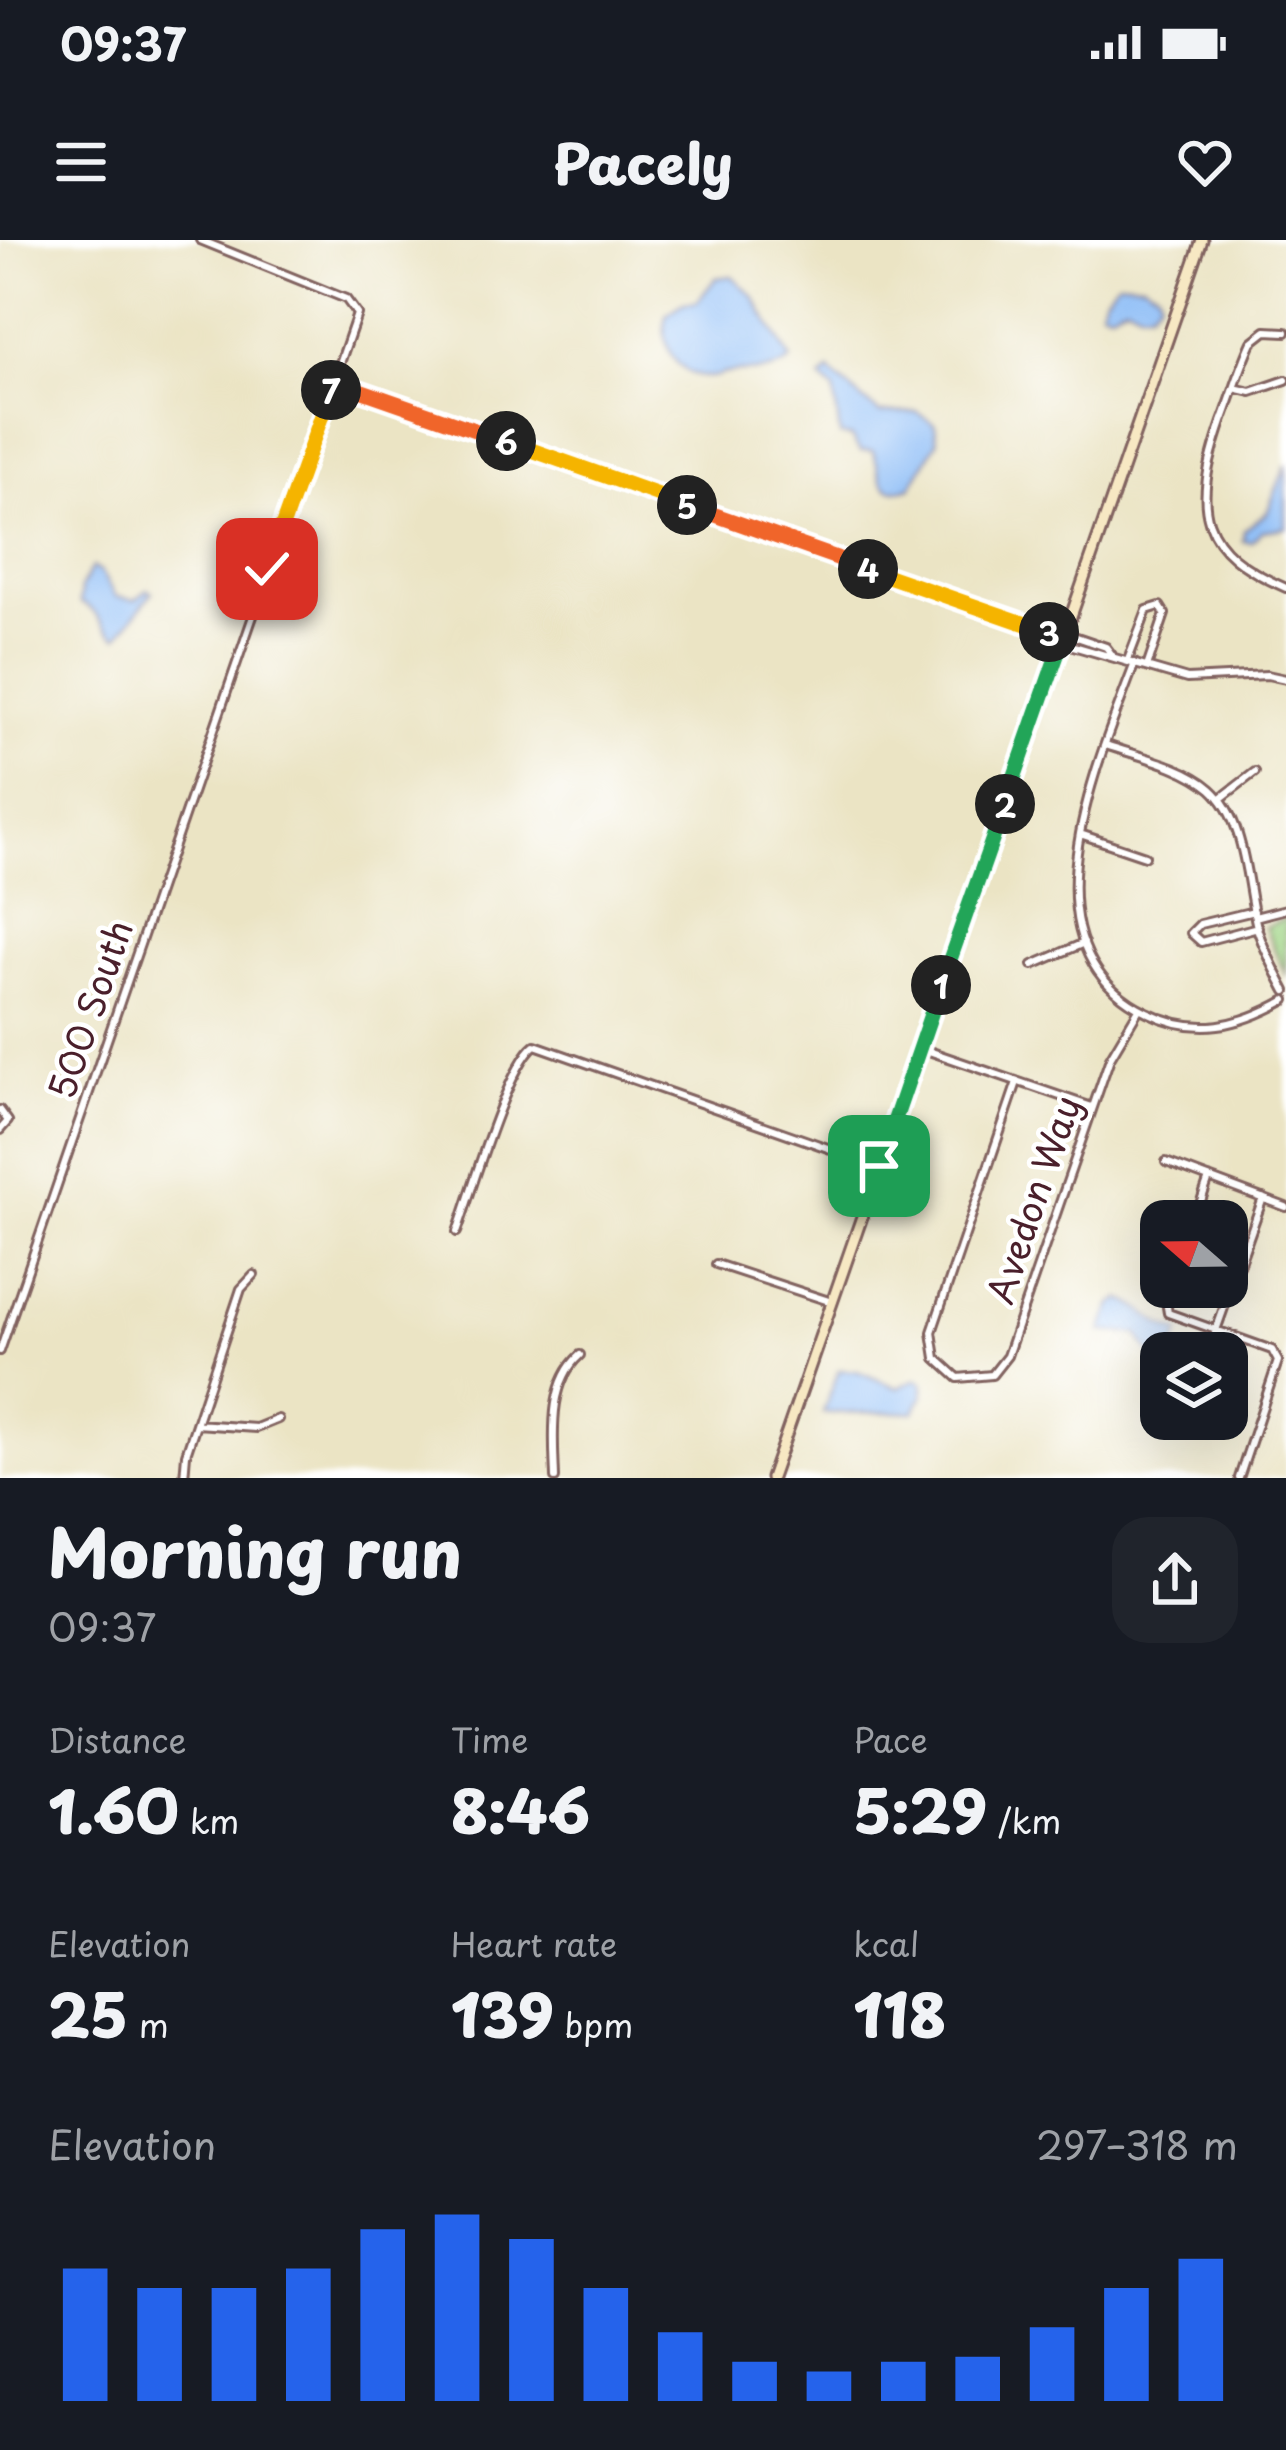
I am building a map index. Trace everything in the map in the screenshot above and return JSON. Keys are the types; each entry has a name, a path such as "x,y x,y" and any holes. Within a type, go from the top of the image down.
{"street":[{"name":"500 South","path":"0,1351 356,322 356,307 345,298 200,240"},
{"path":"771,1478 1202,240"},
{"path":"1286,332 1258,335 1205,473 1208,515 1216,538 1232,559 1286,588"},
{"path":"1234,388 1251,392 1286,380"},
{"path":"334,381 1063,638 1102,656 1202,681 1254,676 1286,679"},
{"path":"1105,745 1192,776 1220,799 1234,828 1258,927 1286,996 1254,1018 1208,1028 1169,1022 1139,1009 1106,981 1084,944 1075,899 1080,834 1105,745 1147,610 1160,606 1165,614 1147,667"},
{"path":"1220,799 1255,772"},
{"path":"1080,834 1145,856"},
{"path":"1258,927 1202,942 1191,934 1197,926 1286,909"},
{"path":"1033,965 1084,944"},
{"name":"Avedon Way","path":"1017,1082 932,1332 937,1358 958,1378 992,1375 1007,1356 1115,1045 1139,1009"},
{"path":"457,1232 498,1116 526,1053 535,1045 879,1166"},
{"path":"920,1048 1092,1107"},
{"path":"0,1110 8,1121 0,1130"},
{"path":"1166,1162 1286,1207"},
{"path":"1201,1200 1209,1178"},
{"path":"1216,1330 1263,1198"},
{"path":"716,1264 832,1303"},
{"path":"184,1478 196,1424 241,1289 254,1275"},
{"path":"1166,1308 1172,1316 1272,1350 1278,1361 1239,1478"},
{"path":"555,1478 557,1398 568,1367 580,1355"},
{"path":"196,1424 256,1428 278,1419"}],"green space":[{"path":"1286,918 1286,976 1265,927"}],"water":[{"path":"732,276 753,296 791,360 770,370 698,376 673,357 665,337 666,315 684,303 697,302 716,278"},
{"path":"1118,281 1143,283 1158,291 1160,299 1150,310 1127,304 1112,311 1101,309"},
{"path":"829,371 879,413 917,412 935,424 937,442 911,487 886,486 873,451 860,451 851,437 840,435 834,390 821,379"},
{"path":"1286,465 1286,528 1262,531 1251,542 1243,541 1244,530 1267,513"},
{"path":"92,567 116,597 135,600 148,590 152,593 118,637 80,603 81,587"},
{"path":"1121,1299 1180,1332 1140,1332 1140,1337 1102,1331 1113,1304"},
{"path":"839,1370 857,1371 898,1388 917,1379 923,1383 923,1396 915,1412 823,1413"}],"route":[{"path":"267,569 334,381 1063,638 879,1166"}]}
